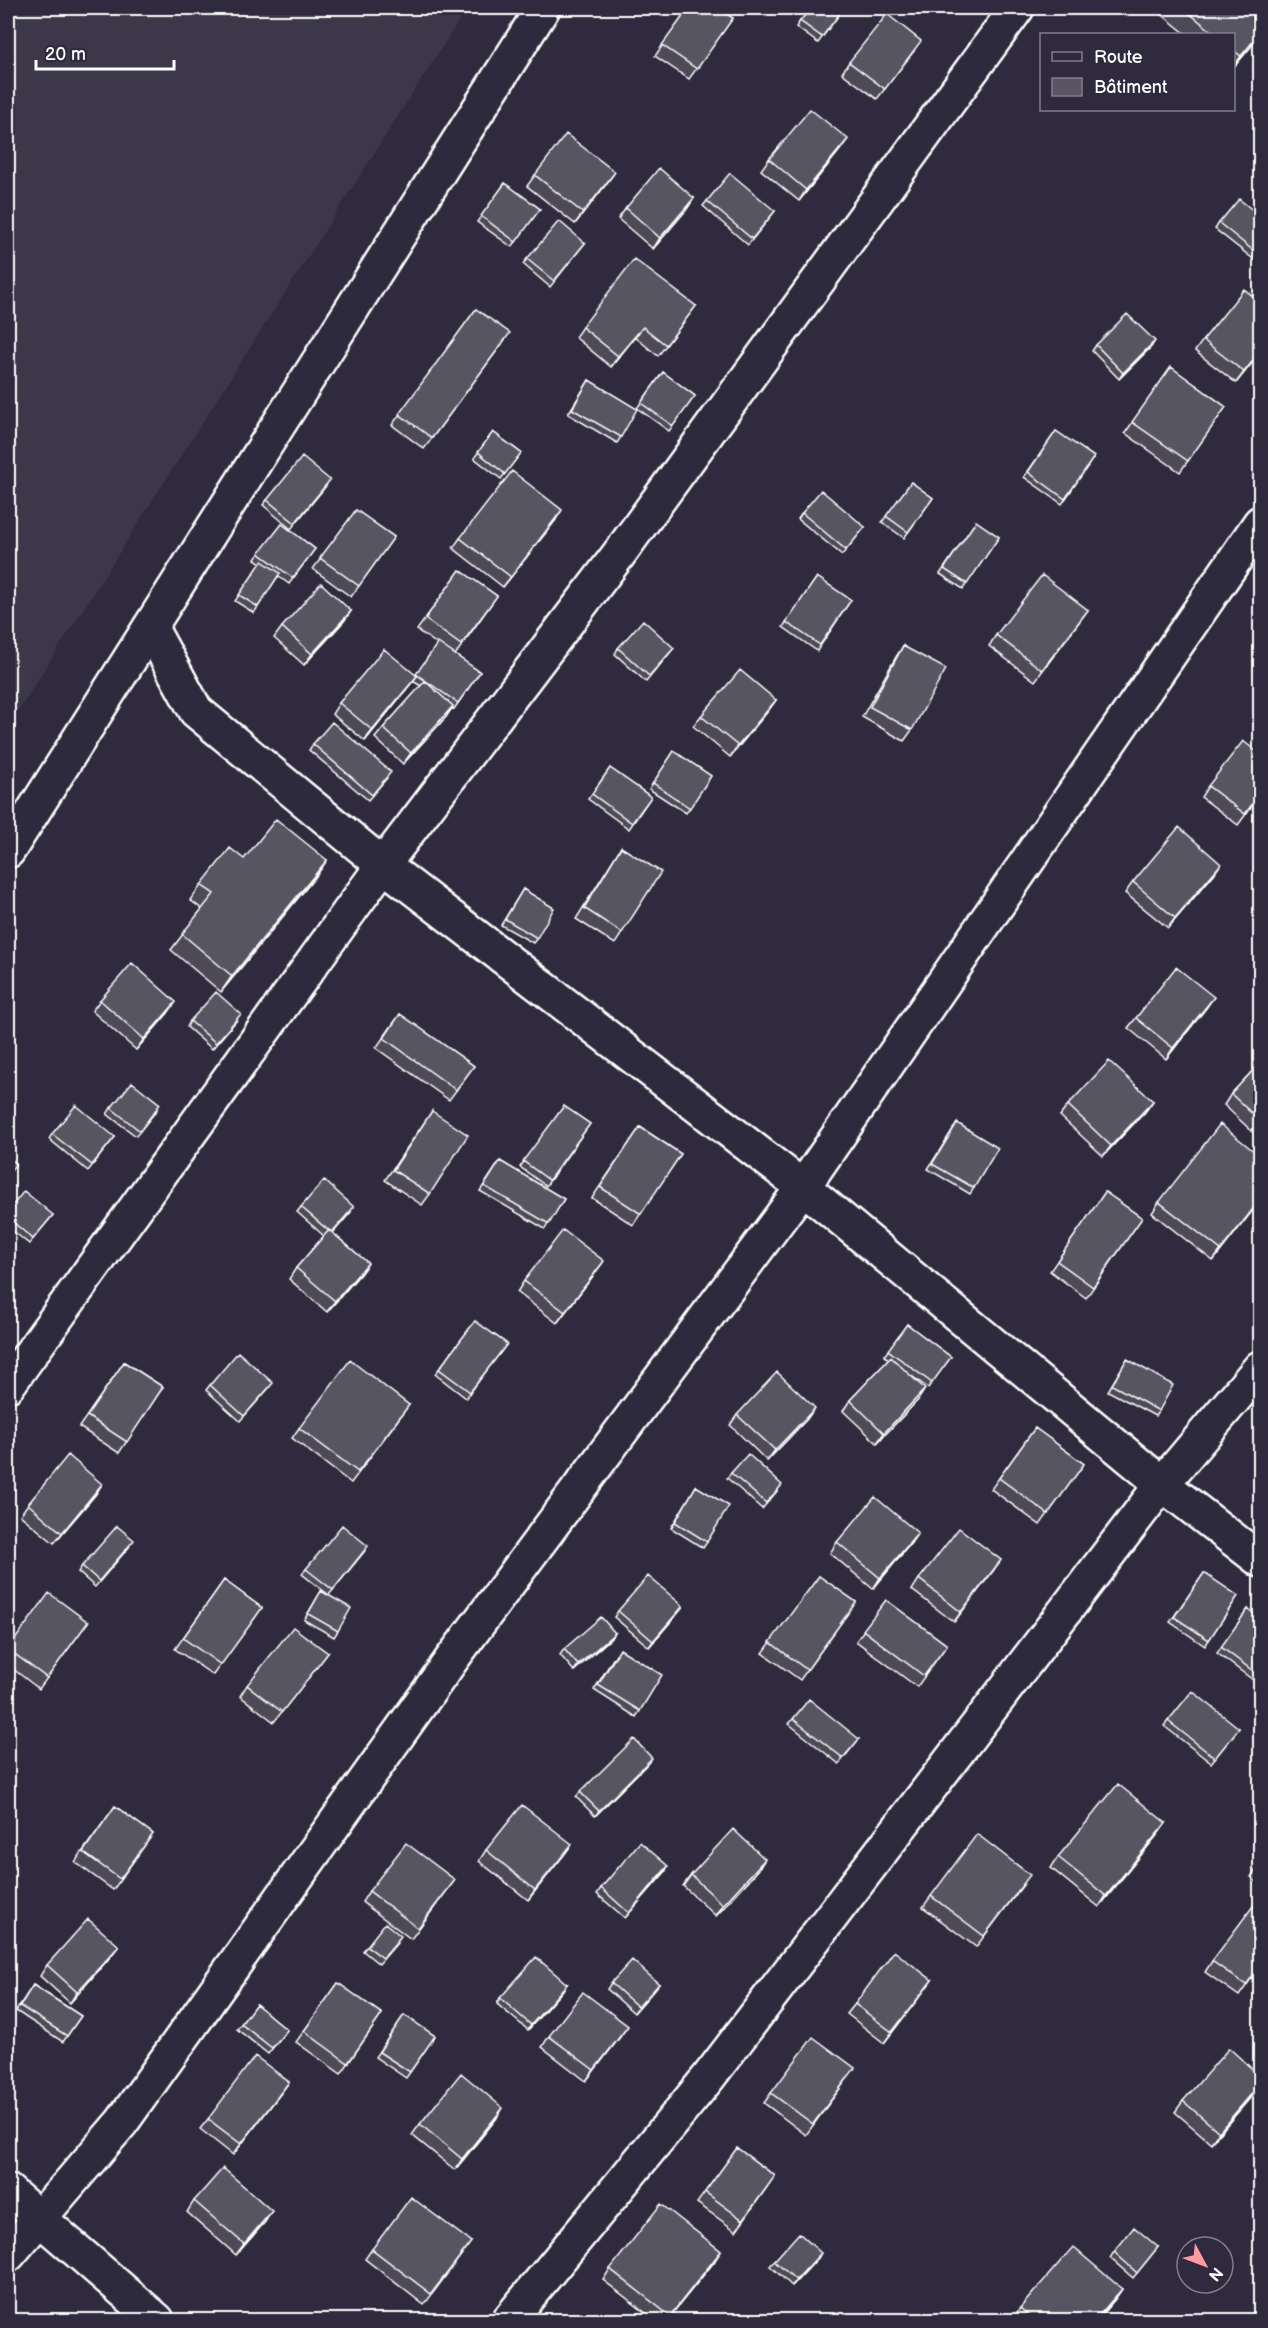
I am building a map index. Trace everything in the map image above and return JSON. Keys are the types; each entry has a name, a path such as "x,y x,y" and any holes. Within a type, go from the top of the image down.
{"street":[{"path":"8,852 543,8"},
{"path":"8,1385 382,865 619,554 1017,8"},
{"path":"8,2255 122,2122 452,1659 803,1186 1260,523"},
{"path":"150,627 196,711 382,865 803,1186 1162,1484 1260,1560"},
{"path":"509,2320 708,2078 1162,1484 1260,1368"},
{"path":"8,2191 157,2320"}],"shaded area":[{"path":"8,8 467,8 8,727"}],"building":[{"path":"689,8 717,8 733,18 697,69 662,45"},
{"path":"811,8 844,8 822,37 800,21"},
{"path":"1183,8 1260,8 1260,33 1241,56 1235,52 1235,33 1214,33"},
{"path":"887,14 921,41 885,89 849,62"},
{"path":"810,109 848,139 806,190 769,159"},
{"path":"566,134 615,172 583,213 535,175"},
{"path":"659,168 694,198 660,238 626,208"},
{"path":"730,173 775,211 752,239 707,201"},
{"path":"505,183 540,209 516,242 481,216"},
{"path":"1239,199 1260,216 1260,256 1219,223"},
{"path":"559,221 585,243 554,281 527,259"},
{"path":"634,259 696,306 666,345 643,327 618,356 582,327"},
{"path":"1244,289 1260,302 1260,352 1244,372 1203,340"},
{"path":"476,309 510,333 432,438 399,414"},
{"path":"1127,314 1155,341 1123,373 1096,345"},
{"path":"1171,367 1226,407 1188,461 1132,422"},
{"path":"663,372 695,396 673,426 641,403"},
{"path":"589,380 637,409 621,437 572,409"},
{"path":"1056,431 1094,457 1065,499 1028,472"},
{"path":"493,432 521,453 505,474 478,452"},
{"path":"302,457 330,480 295,523 267,500"},
{"path":"512,471 562,510 511,577 460,538"},
{"path":"911,482 933,498 908,532 886,516"},
{"path":"821,490 865,527 846,550 802,513"},
{"path":"356,510 394,537 359,586 320,558"},
{"path":"976,521 999,537 967,584 944,569"},
{"path":"282,524 315,549 293,578 259,553"},
{"path":"262,561 280,573 258,607 239,595"},
{"path":"460,570 497,596 461,645 425,619"},
{"path":"1042,575 1088,610 1042,670 996,635"},
{"path":"817,577 851,600 820,645 786,622"},
{"path":"321,583 351,611 312,654 282,627"},
{"path":"643,620 674,648 649,676 618,648"},
{"path":"438,643 480,672 458,703 416,674"},
{"path":"903,646 946,669 912,730 870,707"},
{"path":"384,649 417,676 372,730 339,703"},
{"path":"740,670 776,700 738,746 701,716"},
{"path":"425,681 453,706 411,753 383,728"},
{"path":"332,722 391,772 372,795 313,744"},
{"path":"1243,741 1260,754 1260,794 1245,814 1208,786"},
{"path":"674,751 711,776 690,808 653,783"},
{"path":"610,768 651,797 632,823 592,794"},
{"path":"276,819 327,860 232,976 182,934 214,894 201,885 230,848 244,859"},
{"path":"1179,827 1221,864 1175,918 1133,882"},
{"path":"621,847 661,872 622,933 584,908"},
{"path":"523,889 554,908 537,938 505,919"},
{"path":"132,963 176,1002 144,1039 100,1000"},
{"path":"1176,967 1214,997 1173,1048 1136,1018"},
{"path":"216,992 241,1014 216,1043 190,1021"},
{"path":"400,1014 474,1066 456,1090 384,1038"},
{"path":"1109,1061 1153,1101 1111,1146 1068,1105"},
{"path":"1260,1063 1260,1121 1231,1094"},
{"path":"132,1082 160,1104 140,1131 111,1108"},
{"path":"76,1105 115,1137 92,1165 52,1134"},
{"path":"564,1106 590,1124 549,1180 523,1161"},
{"path":"432,1111 468,1135 430,1194 393,1170"},
{"path":"957,1123 998,1148 974,1188 932,1164"},
{"path":"1220,1124 1260,1156 1260,1200 1221,1250 1159,1202"},
{"path":"640,1127 681,1154 641,1214 600,1187"},
{"path":"8,1157 16,1163 8,1176"},
{"path":"500,1161 564,1199 549,1224 484,1186"},
{"path":"324,1180 354,1207 332,1232 301,1207"},
{"path":"24,1191 53,1215 33,1239 8,1218 8,1211"},
{"path":"1105,1192 1142,1218 1093,1287 1057,1261"},
{"path":"329,1230 368,1263 335,1301 296,1268"},
{"path":"563,1230 604,1261 565,1312 524,1281"},
{"path":"475,1321 507,1344 470,1392 439,1369"},
{"path":"907,1324 951,1357 932,1383 888,1350"},
{"path":"238,1352 273,1383 244,1416 210,1385"},
{"path":"891,1357 925,1389 884,1433 850,1400"},
{"path":"1127,1359 1173,1385 1159,1411 1112,1385"},
{"path":"350,1360 409,1405 358,1472 299,1428"},
{"path":"124,1362 163,1387 127,1442 87,1416"},
{"path":"777,1372 815,1408 775,1450 737,1415"},
{"path":"1035,1428 1084,1464 1048,1514 999,1478"},
{"path":"748,1454 782,1485 766,1503 731,1473"},
{"path":"68,1455 102,1484 62,1533 28,1504"},
{"path":"696,1486 729,1506 707,1542 675,1522"},
{"path":"875,1497 918,1533 880,1578 837,1542"},
{"path":"342,1525 368,1546 333,1590 306,1569"},
{"path":"117,1526 134,1540 99,1581 82,1566"},
{"path":"959,1528 1001,1560 961,1612 919,1579"},
{"path":"1204,1573 1238,1596 1209,1640 1174,1617"},
{"path":"648,1576 683,1606 653,1641 618,1611"},
{"path":"819,1576 856,1602 807,1670 770,1642"},
{"path":"224,1580 262,1608 221,1665 183,1638"},
{"path":"321,1591 351,1608 338,1631 308,1614"},
{"path":"49,1593 88,1622 47,1678 8,1649"},
{"path":"886,1600 947,1645 924,1676 863,1630"},
{"path":"1248,1609 1260,1619 1260,1669 1257,1674 1221,1647"},
{"path":"601,1617 615,1633 578,1665 564,1649"},
{"path":"293,1627 328,1653 282,1712 247,1685"},
{"path":"620,1649 662,1675 640,1711 598,1685"},
{"path":"1192,1691 1239,1728 1215,1758 1168,1721"},
{"path":"809,1699 859,1739 843,1758 793,1719"},
{"path":"634,1739 652,1758 599,1811 580,1792"},
{"path":"1118,1784 1166,1823 1106,1896 1058,1857"},
{"path":"522,1805 572,1844 535,1890 486,1850"},
{"path":"115,1806 153,1834 120,1879 83,1852"},
{"path":"733,1829 765,1859 723,1905 691,1875"},
{"path":"977,1834 1030,1875 984,1936 931,1896"},
{"path":"640,1842 668,1866 629,1913 601,1888"},
{"path":"406,1843 455,1880 418,1928 369,1891"},
{"path":"1253,1906 1260,1911 1260,1966 1246,1985 1212,1961"},
{"path":"88,1919 119,1946 77,1992 47,1965"},
{"path":"385,1923 401,1936 383,1958 367,1946"},
{"path":"894,1951 932,1980 892,2032 855,2004"},
{"path":"536,1957 567,1984 531,2025 500,1998"},
{"path":"632,1960 659,1984 638,2007 611,1983"},
{"path":"338,1983 382,2014 348,2063 304,2031"},
{"path":"33,1985 81,2016 67,2036 20,2006"},
{"path":"583,1992 628,2026 594,2070 549,2036"},
{"path":"256,2004 287,2030 272,2048 241,2024"},
{"path":"404,2015 435,2036 410,2072 379,2052"},
{"path":"813,2037 855,2068 813,2124 771,2093"},
{"path":"1229,2048 1260,2076 1260,2084 1219,2132 1183,2101"},
{"path":"255,2056 289,2082 241,2144 208,2119"},
{"path":"461,2073 503,2108 462,2159 420,2124"},
{"path":"737,2148 775,2176 743,2220 705,2192"},
{"path":"223,2168 272,2211 244,2244 194,2201"},
{"path":"411,2197 471,2242 431,2294 372,2249"},
{"path":"661,2204 721,2251 670,2316 610,2269"},
{"path":"1134,2227 1158,2247 1137,2273 1114,2252"},
{"path":"799,2233 821,2253 796,2280 774,2261"},
{"path":"1073,2247 1122,2289 1095,2320 1034,2320 1020,2308"}]}
